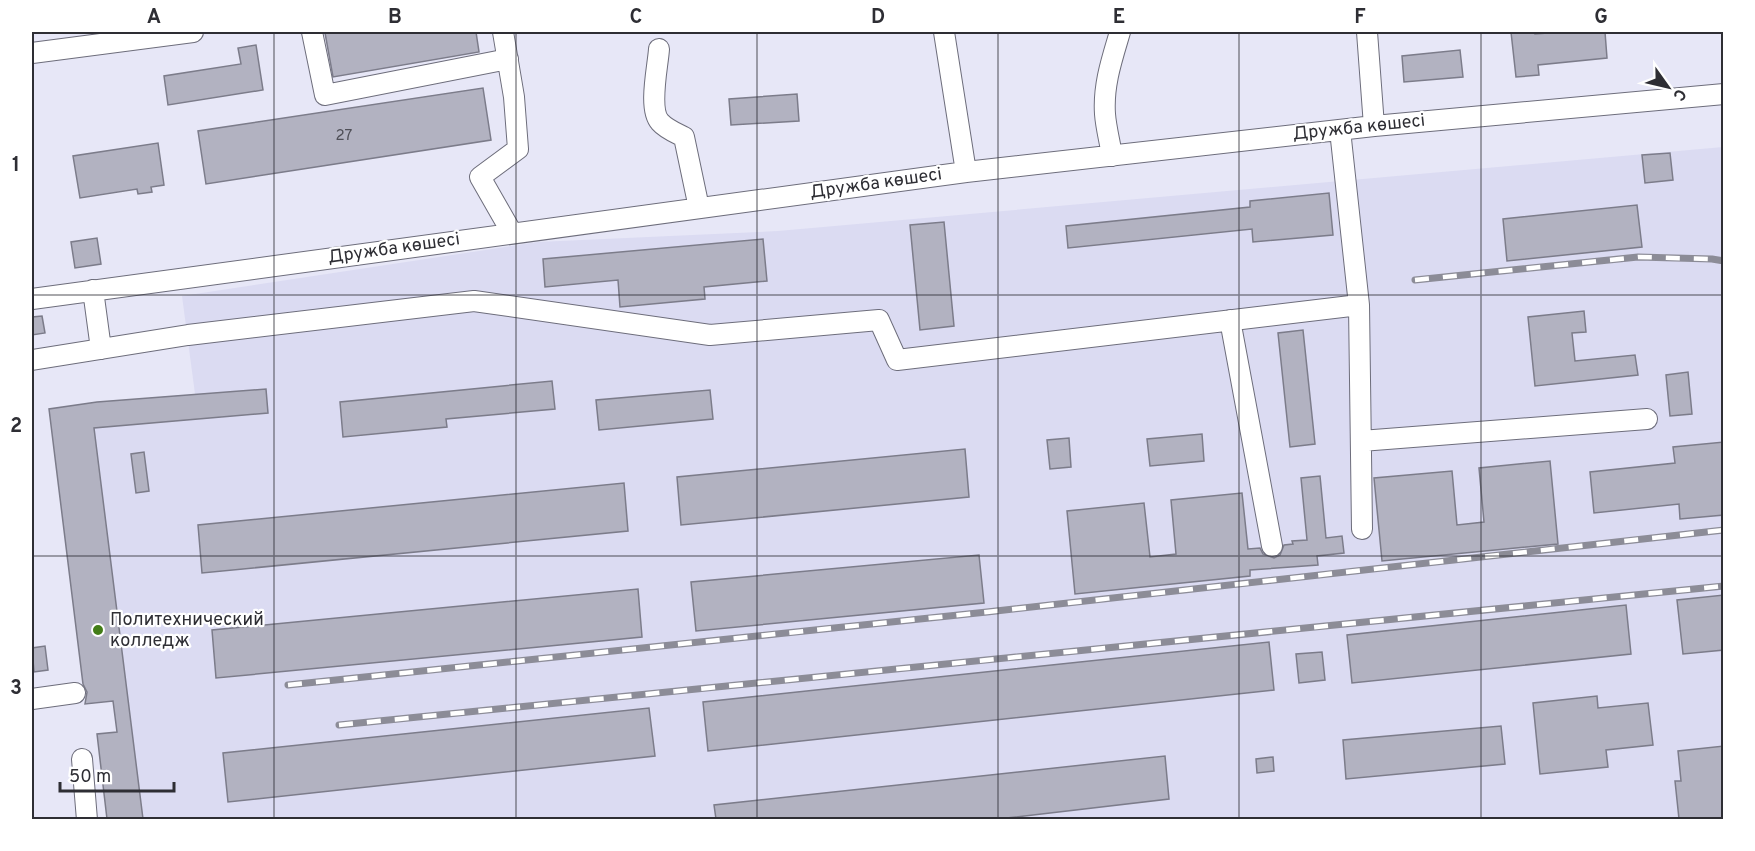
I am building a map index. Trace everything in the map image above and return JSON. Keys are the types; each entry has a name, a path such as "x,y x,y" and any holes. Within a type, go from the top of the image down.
{"street":[{"path":"32,53 194,32"},
{"path":"312,32 325,95 508,59"},
{"path":"503,32 514,97 518,149 480,177 512,233"},
{"path":"944,32 966,172"},
{"path":"1113,156 1105,114 1106,87 1120,32"},
{"path":"1367,32 1374,126"},
{"path":"660,48 654,110 658,121 684,137 699,208"},
{"name":"Дружба көшесі","path":"32,299 966,172 1374,126 1724,94"},
{"path":"1340,130 1359,305 1362,529"},
{"path":"93,290 101,349"},
{"path":"32,360 188,335 474,301 710,335 879,320 897,360 1359,305"},
{"path":"1230,320 1272,546"},
{"path":"1361,441 1647,419"},
{"path":"32,699 75,693"},
{"path":"82,759 87,819"}],"shaded area":[{"path":"1723,147 1723,819 143,819 91,403 195,394 182,296 538,242 778,231"}],"building":[{"path":"476,32 479,52 333,77 325,33"},
{"path":"1511,32 1535,32 1535,34 1605,32 1607,58 1538,65 1539,75 1516,77"},
{"path":"256,45 263,90 168,105 164,76 241,64 238,48"},
{"path":"1460,50 1463,77 1404,82 1402,56"},
{"path":"483,88 491,140 206,184 198,131"},
{"path":"797,94 799,121 731,125 729,99"},
{"path":"158,143 164,185 151,187 152,192 138,194 137,189 80,198 73,156"},
{"path":"1670,153 1673,180 1645,183 1642,155"},
{"path":"1329,193 1333,235 1253,242 1252,229 1068,248 1066,226 1250,207 1250,201"},
{"path":"1637,205 1642,247 1507,261 1503,219"},
{"path":"944,222 954,326 920,330 910,225"},
{"path":"97,238 101,264 75,268 71,242"},
{"path":"763,239 767,281 704,287 705,299 620,307 618,280 545,287 543,259"},
{"path":"1584,311 1586,332 1572,333 1575,361 1635,355 1638,375 1535,386 1528,317"},
{"path":"42,316 45,333 32,335 32,317"},
{"path":"1303,330 1315,444 1290,447 1278,333"},
{"path":"1688,372 1692,414 1670,416 1666,375"},
{"path":"552,381 555,409 446,419 447,427 343,437 340,402"},
{"name":"Политехнический колледж","path":"266,389 268,413 94,428 143,819 107,819 97,734 117,732 113,701 85,704 87,692 83,684 49,409 97,402"},
{"path":"710,390 713,419 599,430 596,400"},
{"path":"1202,434 1204,461 1150,466 1147,439"},
{"path":"1069,438 1071,467 1050,469 1047,440"},
{"path":"1724,442 1724,515 1680,519 1679,504 1594,513 1590,472 1675,463 1673,447"},
{"path":"965,449 969,497 681,525 677,477"},
{"path":"144,452 149,491 136,493 131,454"},
{"path":"1550,461 1558,544 1382,561 1374,478 1452,471 1457,525 1484,522 1479,468"},
{"path":"1320,476 1326,538 1342,536 1344,553 1317,556 1318,565 1250,570 1250,576 1075,594 1067,511 1144,503 1150,557 1176,554 1171,500 1242,493 1248,549 1260,548 1263,554 1274,558 1280,555 1284,545 1293,544 1292,541 1307,540 1301,478"},
{"path":"624,483 628,531 202,573 198,525"},
{"path":"979,555 984,603 696,631 691,582"},
{"path":"638,589 642,637 216,678 212,630"},
{"path":"1724,595 1724,650 1683,654 1677,600"},
{"path":"1626,605 1631,654 1352,683 1347,635"},
{"path":"1269,642 1274,690 708,751 703,702"},
{"path":"45,646 48,670 34,672 32,648"},
{"path":"1322,652 1325,680 1299,683 1296,654"},
{"path":"1597,696 1598,708 1648,703 1653,745 1606,750 1608,767 1540,774 1533,703"},
{"path":"649,708 655,756 228,802 223,753"},
{"path":"1501,726 1505,764 1346,779 1343,740"},
{"path":"1724,746 1724,819 1679,819 1675,781 1681,781 1678,751"},
{"path":"1165,756 1169,799 1007,819 716,819 714,805"},
{"path":"1273,757 1274,771 1257,773 1256,759"}],"railway":[{"path":"1415,280 1638,257 1724,261"},
{"path":"288,685 987,612 1724,530"},
{"path":"339,725 1724,586"}],"place":[{"name":"Политехнический колледж","path":"98,630"}]}
